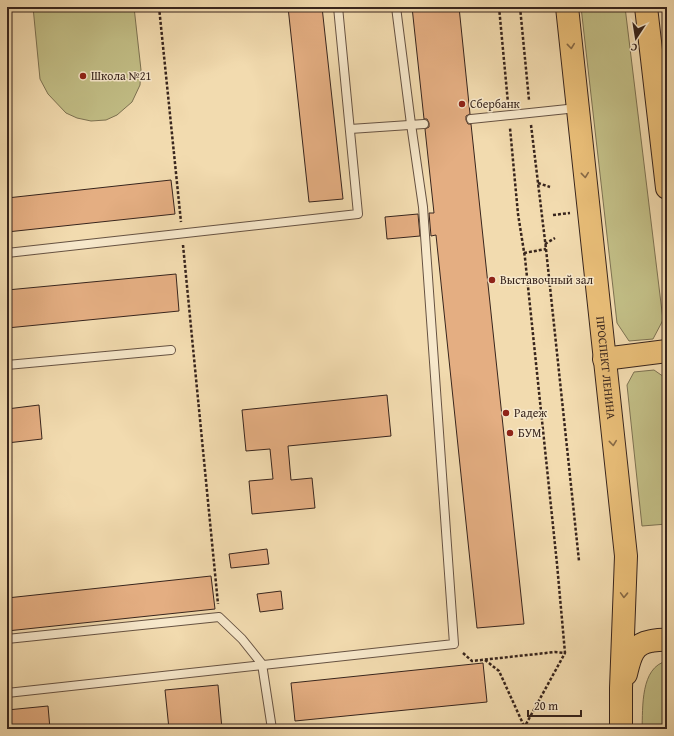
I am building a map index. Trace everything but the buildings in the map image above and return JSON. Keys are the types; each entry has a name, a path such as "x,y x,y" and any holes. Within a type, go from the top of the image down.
{"main road":[{"name":"ПРОСПЕКТ ЛЕНИНА","path":"567,7 626,556 621,688 622,729"},
{"path":"646,7 660,56 667,188"},
{"path":"604,358 667,351"},
{"path":"621,688 631,655 637,647 645,642 663,639 667,640"}],"lane":[{"path":"7,253 358,214 338,7"},
{"path":"7,693 454,644 424,207 411,124 396,7"},
{"path":"471,119 577,108"},
{"path":"350,129 424,124"},
{"path":"7,365 171,350"},
{"path":"7,639 219,617 242,639 262,664 272,729"}],"path":[{"path":"159,7 219,617"},
{"path":"499,7 518,214 524,253 565,653 525,728"},
{"path":"520,7 530,113 579,561"},
{"path":"538,183 550,188"},
{"path":"545,244 555,238"},
{"path":"524,253 546,249"},
{"path":"454,644 472,661 555,652 565,653"},
{"path":"485,660 499,671 525,728"}],"shaded area":[{"path":"33,7 134,7 141,70 140,85 132,102 117,115 106,120 91,121 77,118 66,113 48,94 40,79"},
{"path":"581,7 625,7 663,320 653,339 629,341 617,323"},
{"path":"654,370 667,379 667,524 642,526 627,385 634,372"},
{"path":"667,661 667,729 642,729 643,700 647,680 652,671 658,665"}],"place":[{"name":"Школа №21","path":"83,76"},
{"name":"Сбербанк","path":"462,104"},
{"name":"Выставочный зал","path":"492,280"},
{"name":"Радеж","path":"506,413"},
{"name":"БУМ","path":"510,433"}]}
